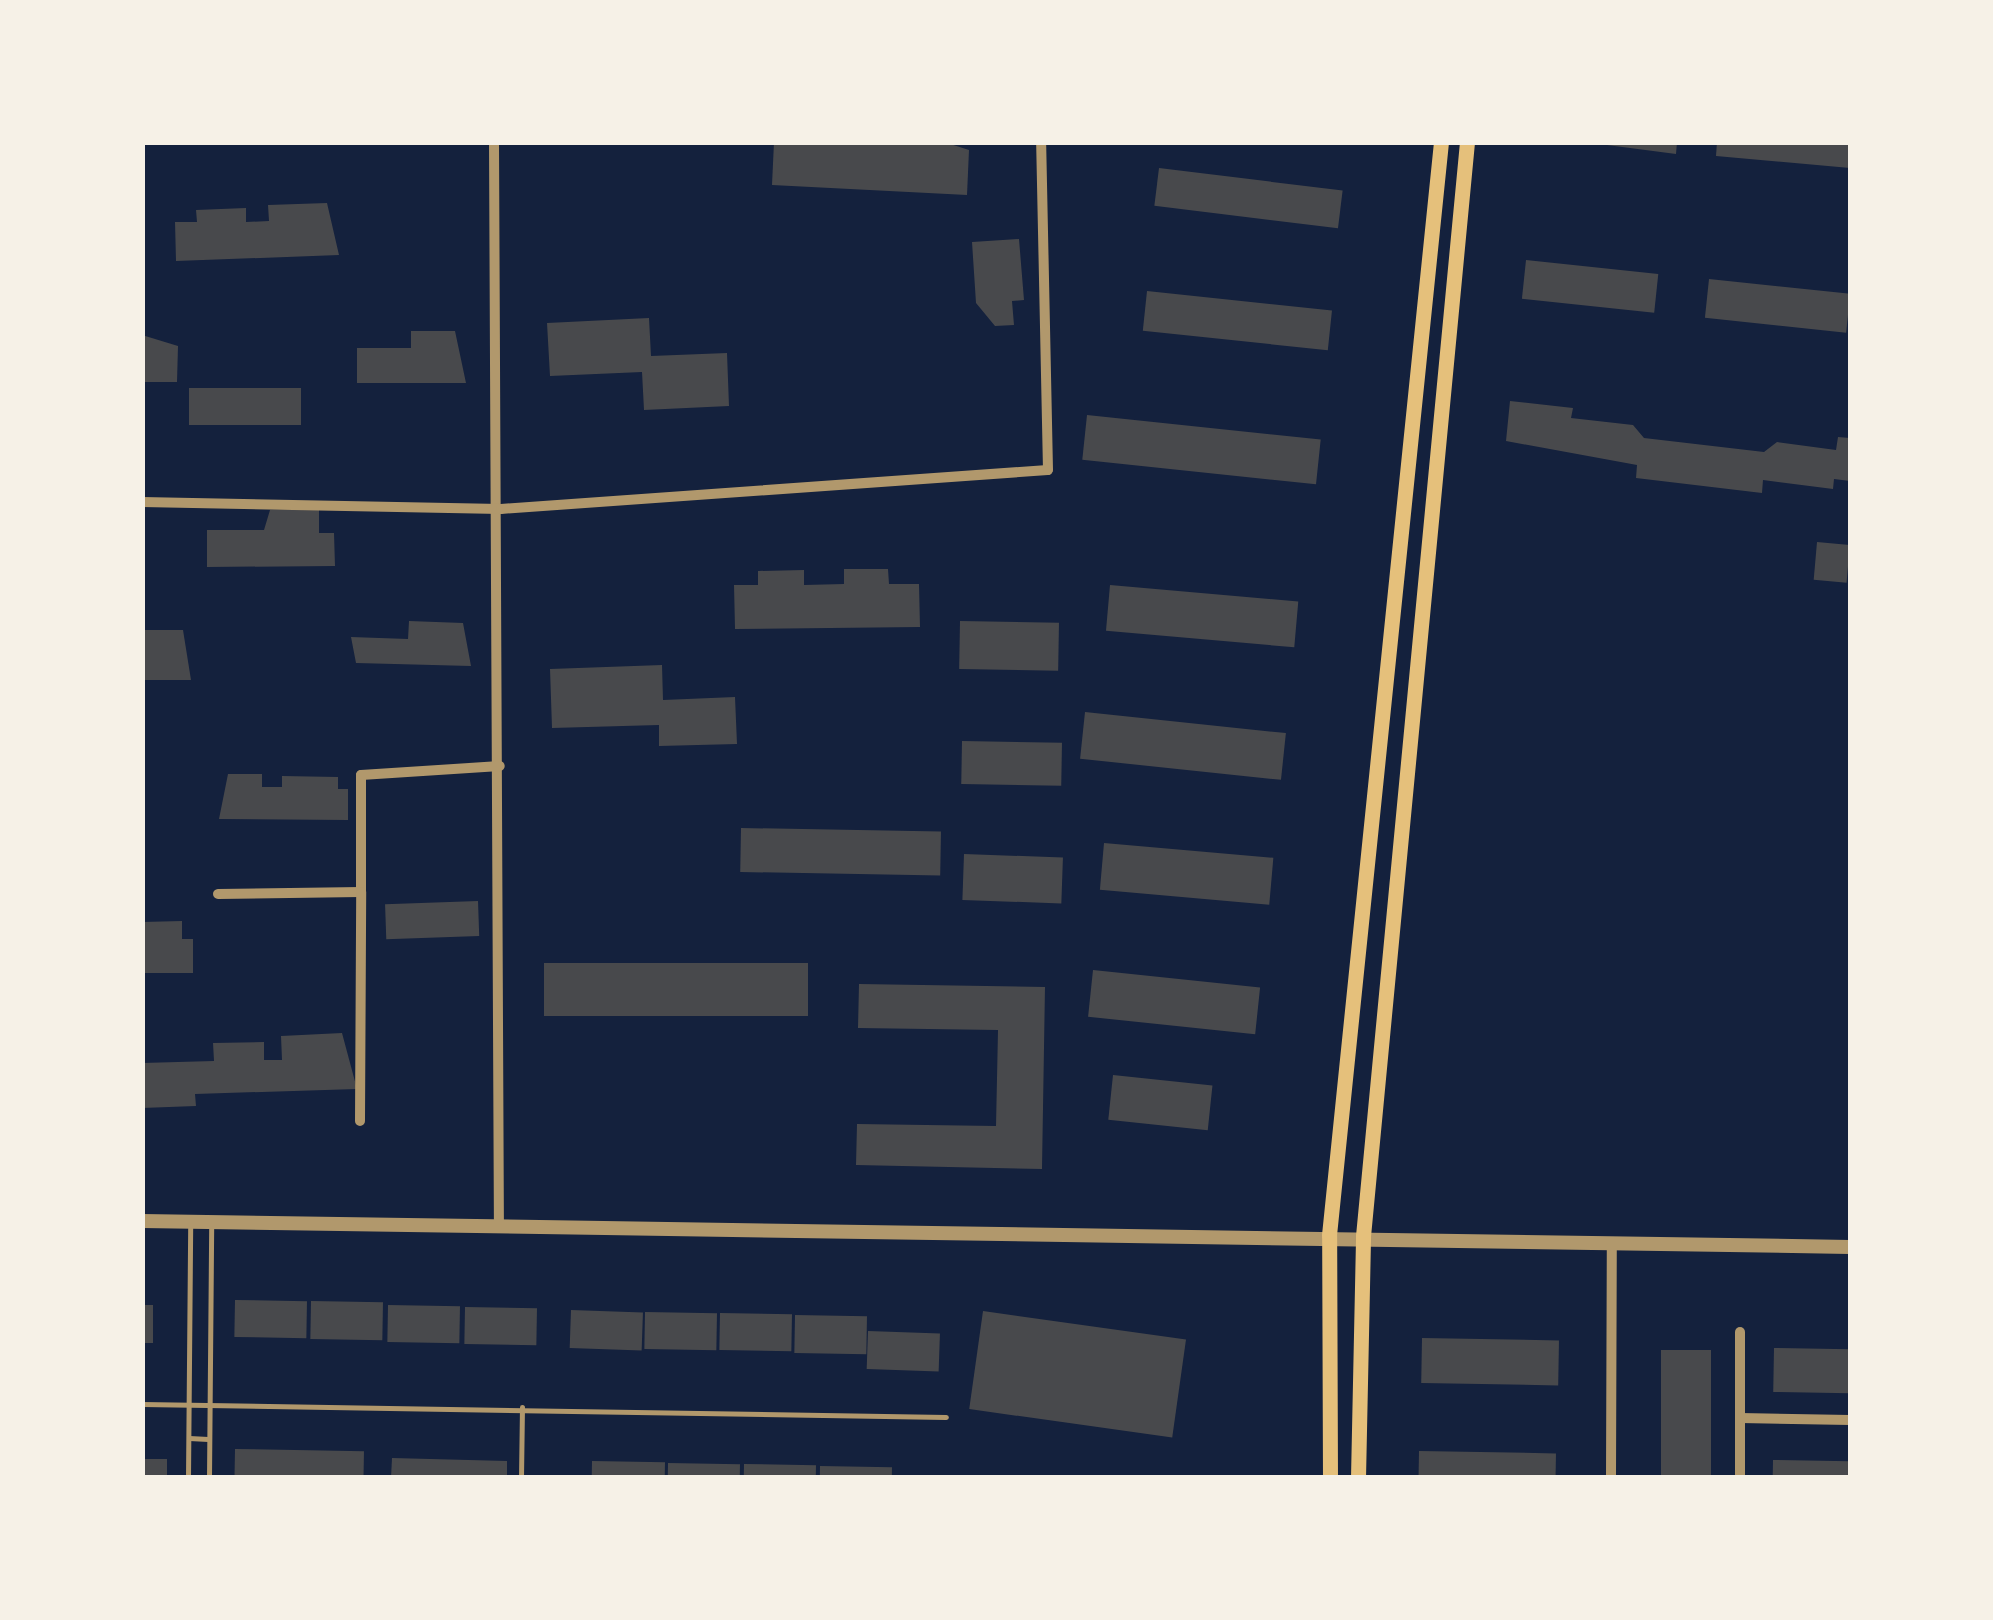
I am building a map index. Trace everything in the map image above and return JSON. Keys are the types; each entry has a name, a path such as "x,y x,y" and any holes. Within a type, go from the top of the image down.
{"main road":[{"path":"1330,1478 1329,1235 1441,142"},
{"path":"1358,1478 1362,1236 1466,142"}],"street":[{"path":"494,142 501,509 498,1226"},
{"path":"142,502 501,509 1048,470 1040,142"},
{"path":"360,1121 361,775 500,766"},
{"path":"218,894 361,892"},
{"path":"142,1220 1329,1235 1850,1247"},
{"path":"1611,1478 1612,1243"},
{"path":"1740,1332 1740,1478"},
{"path":"1740,1418 1850,1420"}],"lane":[{"path":"188,1478 190,1221"},
{"path":"209,1478 211,1221"},
{"path":"142,1404 522,1407 946,1418"},
{"path":"521,1478 522,1407"},
{"path":"188,1440 202,1433 209,1442"}],"building":[{"path":"774,142 944,142 969,150 967,195 772,185"},
{"path":"1584,142 1677,142 1676,154"},
{"path":"1717,142 1850,142 1850,168 1716,156"},
{"path":"1159,168 1343,191 1338,228 1154,206"},
{"path":"327,203 339,255 176,261 175,222 197,222 196,210 246,208 246,222 269,221 268,205"},
{"path":"1019,239 1024,300 1012,301 1014,325 995,326 976,303 972,242"},
{"path":"1526,260 1658,274 1654,313 1522,299"},
{"path":"1709,279 1850,294 1846,333 1705,318"},
{"path":"1147,291 1332,310 1328,350 1143,331"},
{"path":"649,318 651,356 727,353 729,406 644,410 642,372 550,376 547,323"},
{"path":"411,331 455,331 466,383 357,383 357,348 411,348"},
{"path":"142,335 178,346 177,382 142,382"},
{"path":"189,388 301,388 301,425 189,425"},
{"path":"1510,401 1573,408 1571,418 1633,425 1644,438 1764,452 1777,442 1836,450 1838,437 1850,438 1850,481 1834,479 1833,489 1763,480 1762,493 1636,478 1637,465 1506,441"},
{"path":"1087,415 1321,440 1316,484 1082,460"},
{"path":"270,510 319,510 319,533 334,533 335,566 207,567 207,530 264,530"},
{"path":"1817,542 1850,545 1847,583 1814,580"},
{"path":"844,569 888,569 889,584 919,584 920,627 735,629 734,585 758,585 758,571 804,570 804,585 844,584"},
{"path":"1110,585 1298,601 1294,647 1106,631"},
{"path":"409,621 463,623 471,666 356,663 351,637 408,639"},
{"path":"960,621 1059,623 1058,671 959,669"},
{"path":"142,630 183,630 191,680 142,680"},
{"path":"662,665 663,700 735,697 737,744 659,746 659,725 552,728 550,669"},
{"path":"1085,712 1286,733 1281,780 1080,759"},
{"path":"962,741 1062,743 1061,786 961,784"},
{"path":"228,774 262,774 262,787 282,787 282,776 338,777 338,789 348,789 348,820 219,819"},
{"path":"741,828 941,831 940,875 740,872"},
{"path":"1104,843 1273,858 1269,905 1100,890"},
{"path":"964,854 1063,857 1061,903 962,900"},
{"path":"478,901 479,936 386,939 385,904"},
{"path":"182,921 182,939 193,939 193,973 142,973 142,922"},
{"path":"544,963 808,963 808,1016 544,1016"},
{"path":"1093,970 1260,988 1255,1034 1088,1017"},
{"path":"859,984 1045,987 1042,1169 856,1165 857,1124 996,1126 998,1030 858,1028"},
{"path":"342,1033 357,1089 195,1094 196,1106 142,1108 142,1063 214,1061 213,1043 264,1042 264,1060 282,1060 281,1036"},
{"path":"1113,1075 1212,1085 1208,1130 1108,1120"},
{"path":"235,1300 307,1301 306,1338 234,1337"},
{"path":"311,1301 383,1302 382,1340 310,1339"},
{"path":"142,1305 153,1305 153,1343 142,1343"},
{"path":"388,1305 460,1306 459,1343 387,1342"},
{"path":"465,1307 537,1308 536,1345 464,1344"},
{"path":"571,1310 643,1313 642,1350 570,1348"},
{"path":"983,1311 1186,1340 1172,1438 969,1409"},
{"path":"645,1312 717,1313 716,1350 644,1349"},
{"path":"720,1313 792,1314 791,1351 719,1350"},
{"path":"795,1315 867,1316 866,1354 794,1353"},
{"path":"868,1331 940,1334 939,1371 867,1369"},
{"path":"1422,1338 1559,1340 1558,1385 1421,1383"},
{"path":"1774,1348 1850,1349 1849,1393 1773,1392"},
{"path":"1661,1350 1711,1350 1711,1478 1661,1478"},
{"path":"235,1449 364,1451 364,1478 234,1478"},
{"path":"1419,1451 1556,1453 1556,1478 1419,1478"},
{"path":"392,1458 507,1461 507,1478 391,1478"},
{"path":"142,1459 167,1459 167,1478 142,1478"},
{"path":"1773,1460 1850,1461 1850,1478 1773,1478"},
{"path":"592,1461 665,1462 665,1478 592,1478"},
{"path":"668,1463 740,1464 740,1478 668,1478"},
{"path":"744,1464 816,1465 816,1478 744,1478"},
{"path":"820,1466 892,1467 892,1478 820,1478"}]}
